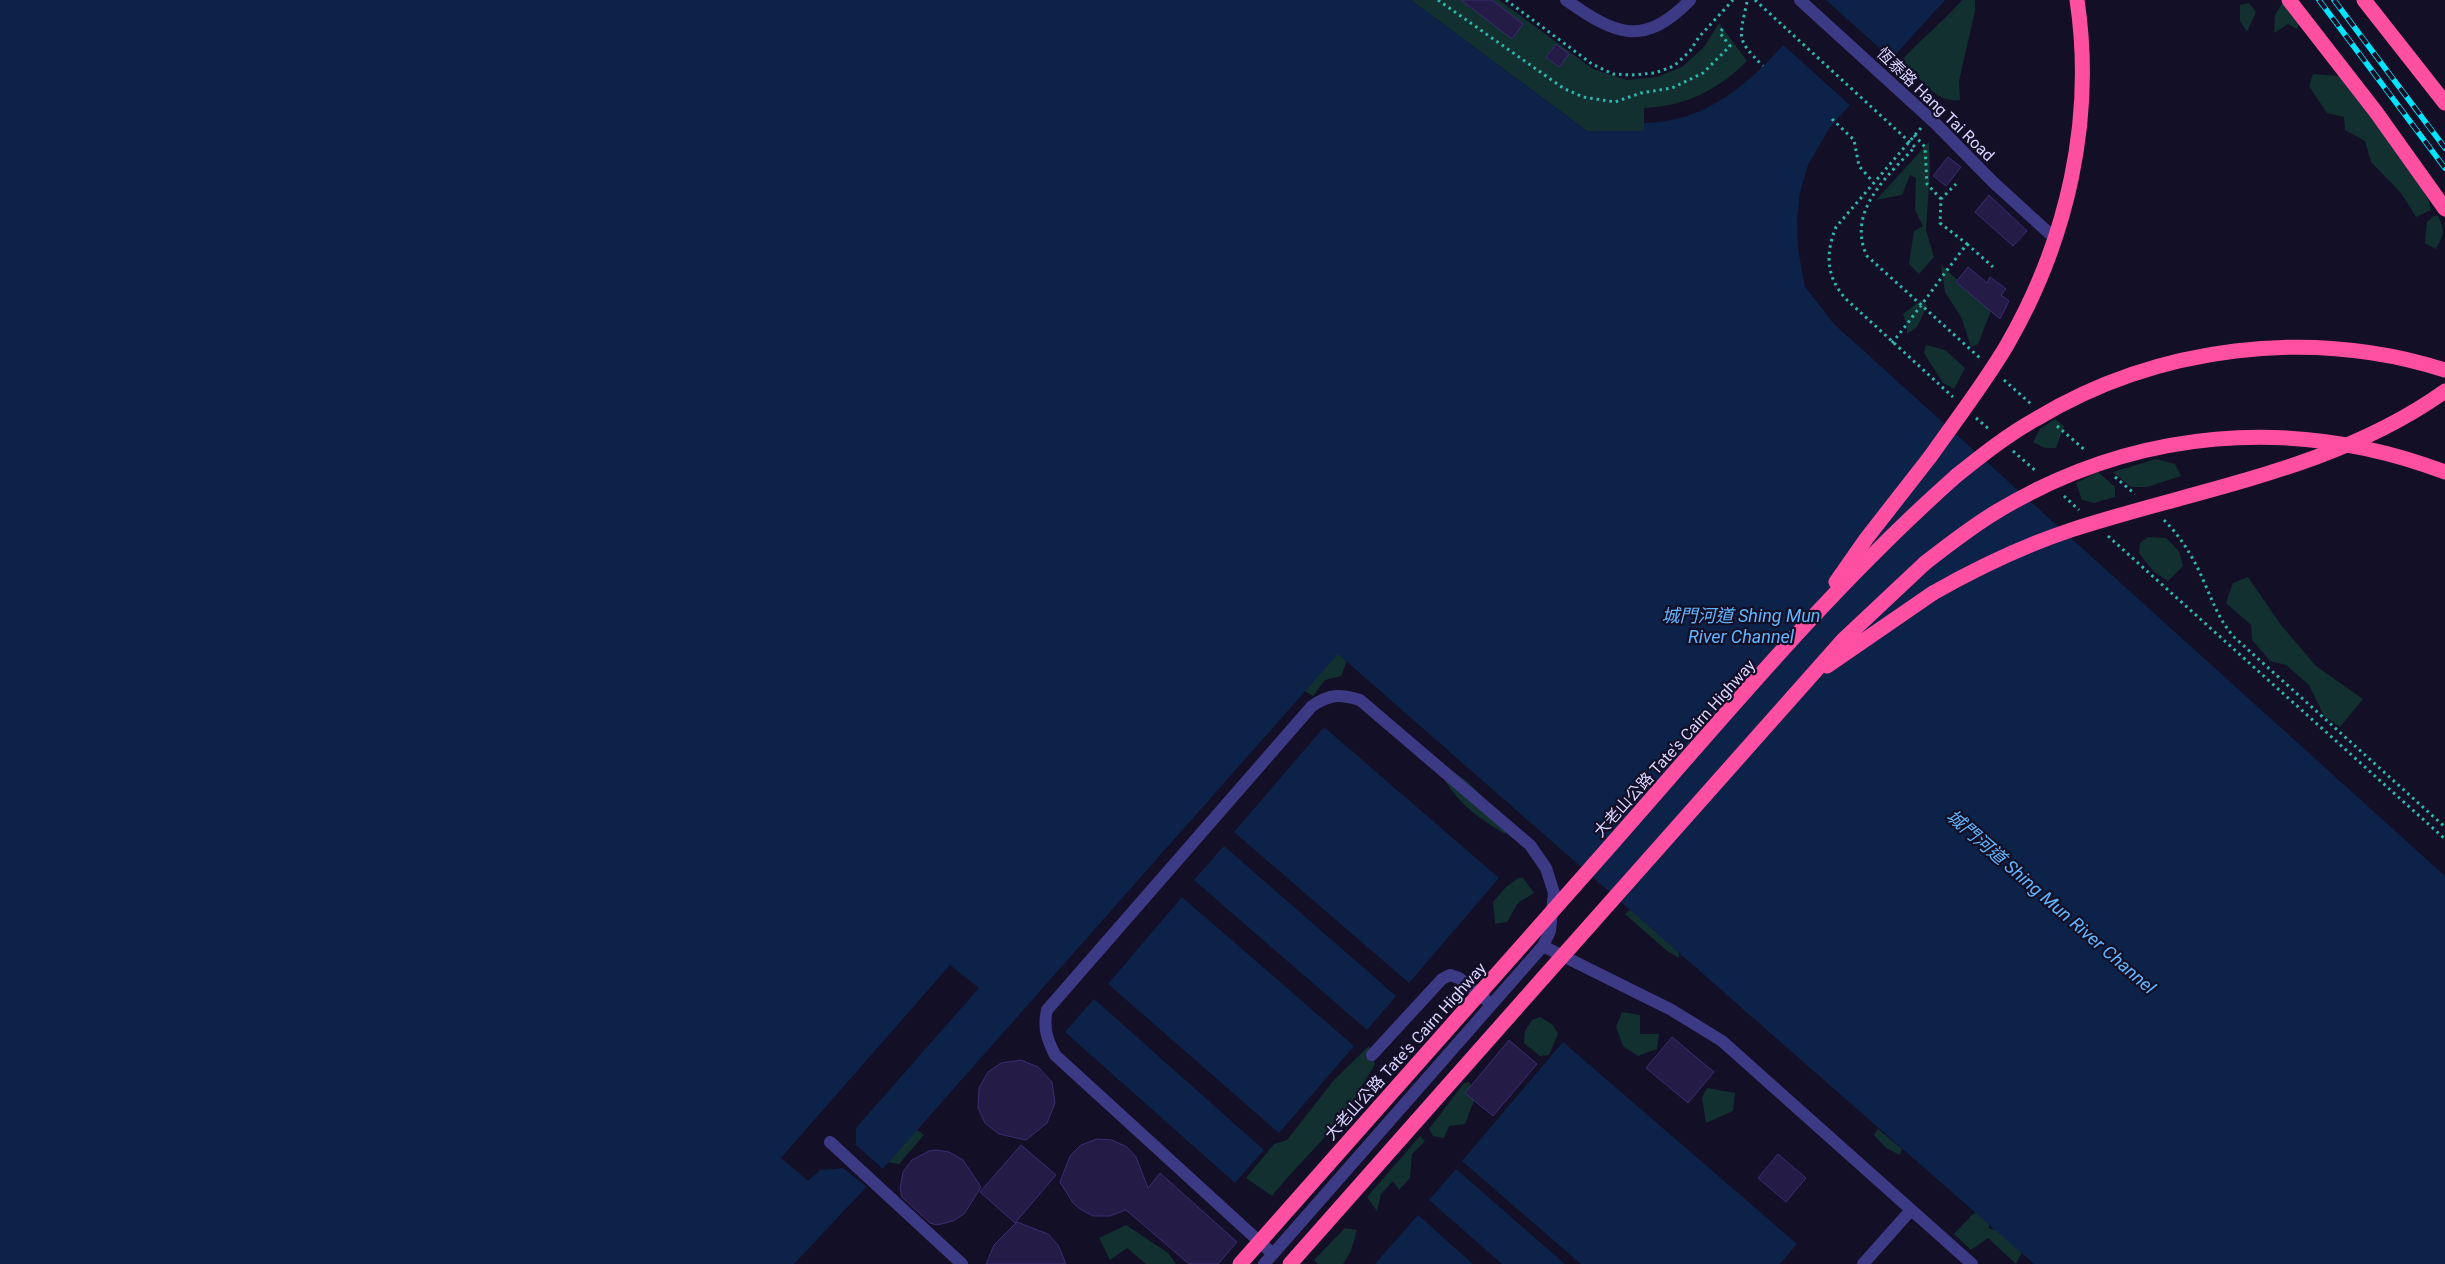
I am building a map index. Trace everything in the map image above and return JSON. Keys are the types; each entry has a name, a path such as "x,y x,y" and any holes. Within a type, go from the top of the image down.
{"highway":[{"path":"1810,621 1866,539 1916,476 1984,380 2007,344 2036,288 2056,239 2075,160 2081,112 2083,69 2077,0"},
{"path":"2289,0 2382,119 2445,209"},
{"path":"2364,0 2445,103"},
{"name":"大老山公路 Tate's Cairn Highway","path":"1240,1264 1810,621 1898,530 1956,476 1997,444 2036,419 2088,391 2175,361 2224,352 2311,348 2348,350 2401,358 2445,370"},
{"path":"1811,676 1933,593 2020,549 2071,530 2244,480 2322,455 2384,428 2445,391"},
{"path":"1290,1264 1843,640 1914,572 1969,529 2042,488 2122,456 2184,443 2240,437 2281,437 2339,442 2374,449 2445,472"}],"street":[{"path":"1566,0 1596,21 1613,29 1630,32 1647,30 1662,24 1690,0"},
{"name":"恆泰路 Hang Tai Road","path":"1800,0 1930,118 1993,182 2049,233"},
{"path":"1264,1264 1273,1254 1543,946 1550,931 1554,893 1546,868 1530,845 1360,700 1344,695 1326,697 1312,706 1048,1010 1044,1024 1048,1041 1055,1055 1273,1254"},
{"path":"1543,946 1670,1010 1722,1041 1972,1264"},
{"path":"1372,1055 1442,978 1450,975 1459,978 1492,1004"},
{"path":"830,1142 962,1264"},
{"path":"1863,1264 1911,1210"}],"path":[{"path":"1438,0 1563,88 1583,97 1600,101 1615,102 1641,93 1672,88 1703,72 1730,46 1720,33 1724,26"},
{"path":"1506,0 1592,64 1613,74 1631,75 1655,72 1674,66 1690,51 1699,37 1734,0"},
{"path":"1755,0 1915,146 1880,184 1871,198 1864,214 1860,236 1867,256 1987,365"},
{"path":"1747,2 1741,32 1744,48 1763,66"},
{"path":"1902,148 1930,118"},
{"path":"1832,119 1854,140 1859,166 1873,182"},
{"path":"1914,135 1925,147 1927,184 1941,199"},
{"path":"1956,184 1941,199 1940,223 1993,266"},
{"path":"1892,343 1967,244"},
{"path":"2002,378 2039,410"},
{"path":"2053,423 2090,455"},
{"path":"2112,474 2141,500"},
{"path":"2163,519 2184,545 2204,582 2218,614 2234,637 2445,827"}],"green space":[{"path":"1411,0 1499,0 1593,69 1627,80 1657,77 1682,67 1704,47 1719,23 1747,61 1725,80 1700,95 1674,104 1644,108 1644,131 1587,131"},
{"path":"1962,0 1975,0 1975,11 1959,81 1960,100 1951,100 1943,98 1928,88 1902,60"},
{"path":"2283,2 2300,20 2297,29 2288,24 2274,33 2275,15"},
{"path":"2249,3 2256,12 2247,32 2240,21 2240,5"},
{"path":"2313,74 2339,76 2408,165 2425,192 2431,210 2416,217 2401,193 2371,162 2365,141 2345,130 2344,117 2327,113 2309,86"},
{"path":"1929,142 1930,170 1926,230 1934,257 1919,274 1909,264 1914,231 1923,226 1915,210 1916,178 1910,175 1902,195 1876,200"},
{"path":"2434,216 2438,216 2443,229 2436,249 2425,243 2427,222"},
{"path":"1941,265 1991,311 1978,344 1971,347 1961,317 1945,292"},
{"path":"1921,300 1927,306 1917,327 1907,334 1907,326 1903,314"},
{"path":"1926,345 1945,350 1965,368 1954,389 1943,383 1924,353"},
{"path":"2055,419 2064,426 2056,448 2045,448 2033,442 2040,429"},
{"path":"2156,459 2175,464 2181,476 2147,487 2131,487 2113,472"},
{"path":"2098,472 2115,487 2115,497 2094,503 2082,500 2076,483"},
{"path":"2148,537 2166,538 2179,551 2183,566 2168,581 2153,571 2139,553 2140,543"},
{"path":"2248,577 2281,625 2316,666 2363,699 2340,727 2324,716 2309,685 2286,665 2270,661 2252,640 2251,625 2226,603 2233,583"},
{"path":"1341,640 1347,661 1341,676 1325,680 1313,696 1300,688"},
{"path":"1452,771 1468,782 1508,822 1505,834 1479,817 1451,790 1445,781"},
{"path":"1518,878 1523,878 1534,893 1518,903 1507,922 1495,924 1493,902 1506,887"},
{"path":"1640,902 1679,953 1679,958 1667,951 1625,914"},
{"path":"1622,1012 1640,1015 1640,1034 1659,1034 1657,1049 1638,1056 1623,1046 1616,1027"},
{"path":"1540,1017 1553,1025 1558,1034 1549,1055 1540,1056 1524,1043 1525,1031 1532,1020"},
{"path":"1369,1046 1375,1064 1355,1098 1332,1129 1272,1196 1246,1178 1274,1144 1287,1140 1334,1080"},
{"path":"1469,1082 1476,1095 1465,1124 1449,1126 1444,1138 1433,1136 1429,1129 1464,1083"},
{"path":"1707,1088 1735,1093 1733,1111 1706,1123 1702,1098"},
{"path":"911,1126 924,1135 899,1164 876,1160"},
{"path":"1878,1129 1902,1149 1900,1155 1886,1148 1874,1135"},
{"path":"1420,1136 1425,1141 1412,1154 1410,1178 1399,1190 1393,1181 1381,1194 1377,1211 1367,1197"},
{"path":"1987,1210 1994,1216 1988,1228 2016,1235 2025,1246 2016,1264 1988,1238 1971,1250 1954,1234 1973,1214"},
{"path":"1126,1225 1168,1253 1176,1264 1146,1264 1127,1248 1110,1260 1099,1238"},
{"path":"1345,1228 1357,1230 1351,1251 1343,1264 1318,1264 1314,1260"}],"water":[{"name":"城門河道 Shing Mun River Channel","path":"0,0 1411,0 1587,131 1644,131 1644,123 1673,119 1700,111 1724,98 1766,63 1823,0 1945,0 1830,127 1808,165 1800,193 1797,220 1798,249 1805,287 1834,324 2445,876 2445,1264 2034,1264 1338,654 873,1180 794,1264 0,1264"},
{"path":"1324,727 1499,878 1409,983 1234,832"},
{"path":"1224,846 1396,996 1367,1030 1194,880"},
{"path":"1182,897 1354,1046 1279,1133 1108,984"},
{"path":"1094,999 1264,1150 1235,1183 1065,1032"},
{"path":"1563,1042 1797,1244 1780,1264 1581,1264 1462,1161"},
{"path":"1456,1169 1565,1264 1502,1264 1429,1200"},
{"path":"1418,1215 1473,1264 1375,1264"}],"pier":[{"path":"1819,0 1826,0 1894,61 1852,107 1781,43"},
{"path":"950,965 979,988 856,1128 856,1145 883,1169 867,1187 843,1168 820,1170 808,1181 781,1158"}],"building":[{"path":"1461,0 1492,0 1523,24 1512,39"},
{"path":"1556,44 1569,54 1559,67 1546,57"},
{"path":"1948,157 1961,167 1946,186 1933,176"},
{"path":"1989,195 2027,231 2013,246 1975,212"},
{"path":"1968,267 1987,283 1990,277 2006,289 2001,295 2009,301 2000,319 1956,282"},
{"path":"1672,1037 1714,1072 1688,1103 1646,1068"},
{"path":"1509,1040 1537,1064 1493,1116 1465,1093"},
{"path":"1021,1060 1038,1067 1052,1082 1055,1103 1047,1123 1026,1140 999,1134 985,1123 978,1108 979,1088 988,1072 1001,1063"},
{"path":"1097,1139 1112,1140 1127,1147 1136,1157 1148,1188 1160,1173 1237,1242 1218,1264 1189,1264 1126,1210 1110,1216 1093,1216 1073,1203 1060,1182 1070,1156 1081,1145"},
{"path":"1021,1145 1056,1175 1015,1223 980,1192"},
{"path":"929,1151 949,1152 963,1160 981,1187 964,1214 953,1221 937,1225 930,1223 902,1197 900,1189 903,1172 912,1160"},
{"path":"1778,1154 1806,1178 1786,1202 1758,1178"},
{"path":"1017,1222 1048,1234 1058,1245 1066,1264 986,1264 994,1245"}],"railway":[{"path":"2319,0 2445,168"},
{"path":"2334,0 2445,148"}]}
